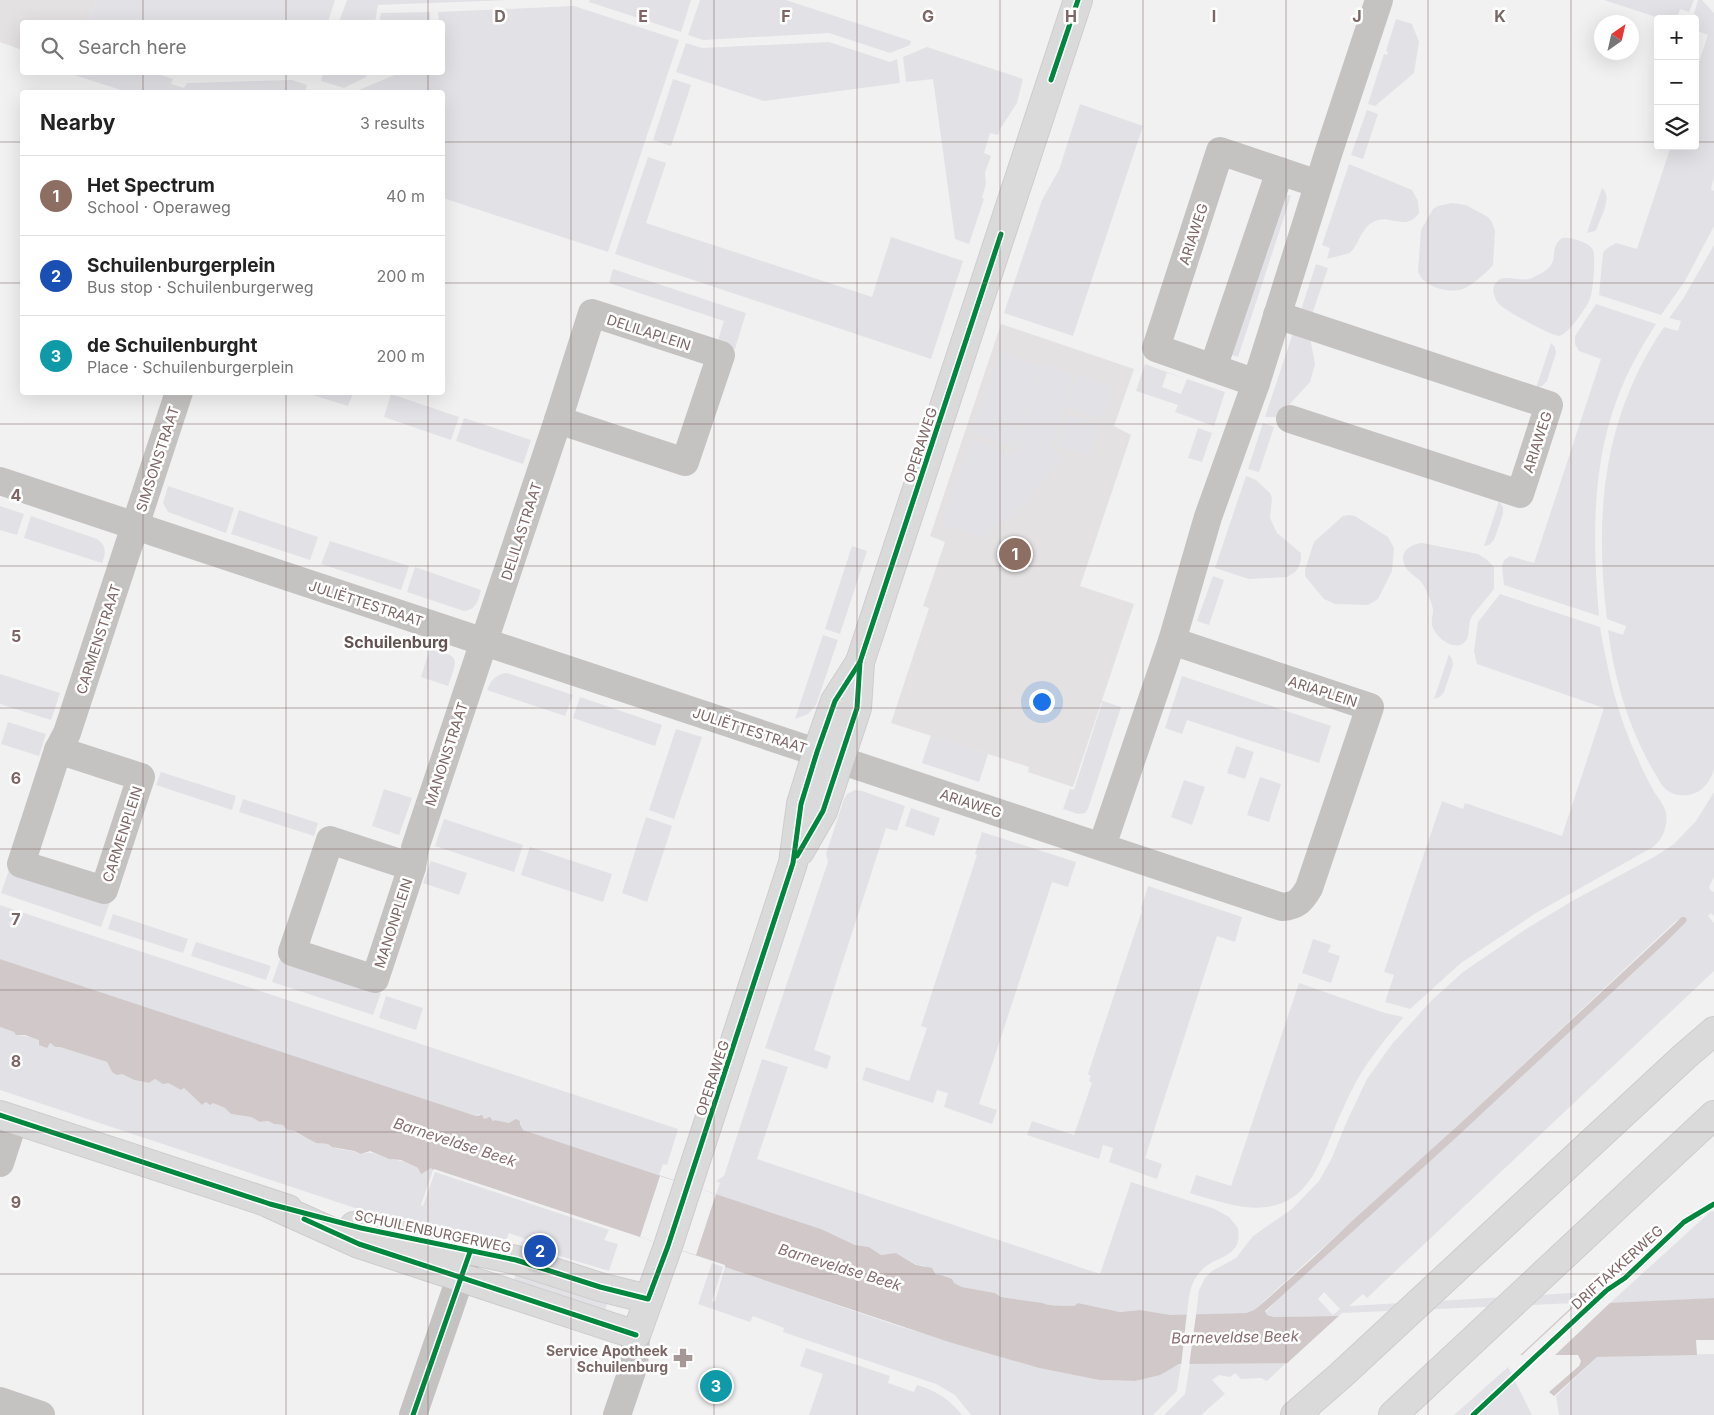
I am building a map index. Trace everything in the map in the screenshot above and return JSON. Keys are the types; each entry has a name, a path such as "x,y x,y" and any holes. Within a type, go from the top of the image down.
{"main road":[{"name":"OPERAWEG","path":"636,1334 668,1246 793,863 823,811 829,756 857,708 860,662 1078,0"},
{"path":"1685,1056 1714,1019"},
{"path":"1295,1415 1340,1376 1714,1031"},
{"path":"1393,1415 1714,1115"},
{"name":"SCHUILENBURGERWEG","path":"7,1117 270,1204 361,1228 516,1260 600,1287 648,1298"},
{"name":"SCHUILENBURGERWEG","path":"270,1204 360,1244 636,1334"}],"street":[{"path":"1102,846 1172,641 1208,517 1256,383 1318,184 1379,0"},
{"name":"ARIAWEG","path":"1256,383 1156,348 1220,152 1318,184"},
{"path":"1213,368 1280,171"},
{"name":"DELILAPLEIN","path":"592,313 720,355 685,462 558,420 592,313"},
{"name":"ARIAWEG","path":"1277,314 1549,405 1520,494 1290,418"},
{"name":"SIMSONSTRAAT","path":"135,526 178,395"},
{"name":"DELILASTRAAT","path":"483,642 558,420"},
{"name":"JULIËTTESTRAAT","path":"0,481 829,756"},
{"name":"CARMENSTRAAT","path":"58,750 67,733 135,526"},
{"name":"ARIAPLEIN","path":"1102,846 1128,857 1282,907 1297,904 1302,900 1309,888 1370,707 1172,641"},
{"name":"MANONSTRAAT","path":"412,867 415,848 483,642"},
{"name":"CARMENPLEIN","path":"58,750 141,777 104,890 21,864 58,750"},
{"name":"ARIAWEG","path":"829,756 1102,846"},
{"name":"MANONPLEIN","path":"330,840 412,867 375,979 292,952 330,840"},
{"path":"0,1163 7,1117"},
{"path":"413,1415 470,1252"},
{"path":"617,1415 634,1365 636,1334"},
{"path":"0,1401 41,1415"}],"shaded area":[{"path":"0,0 96,0 90,20 20,20 20,49 0,42"},
{"path":"96,0 335,0 329,20 90,20"},
{"path":"347,0 511,0 378,5 375,20 340,20"},
{"path":"590,0 691,0 681,32 589,2"},
{"path":"700,0 786,0 911,41 910,45 890,53 829,33 703,40 688,35"},
{"path":"1604,0 1694,0 1689,12 1680,9 1678,15 1654,16"},
{"path":"1698,0 1702,0 1714,13 1714,177 1711,189 1714,191 1714,226 1685,281 1661,315 1599,295 1603,253 1616,243 1637,249 1670,150 1699,150 1699,62 1708,35 1699,32 1699,15 1694,14"},
{"path":"574,6 679,40 608,252 445,199 445,90 359,90 394,75 445,75 445,20 439,20 438,12"},
{"path":"430,12 430,20 379,20 381,13"},
{"path":"1396,19 1412,24 1419,42 1414,73 1375,106 1368,104 1384,54 1387,55 1388,52 1386,51"},
{"path":"829,42 890,62 897,59 900,83 764,101 676,72 686,43 702,48"},
{"path":"927,47 1023,79 1017,103 998,135 990,133 984,153 991,156 985,173 986,184 982,198 984,199 969,244 955,239 933,79 906,82 903,57"},
{"path":"74,75 161,75 173,79 171,84 184,88 187,83 292,80 307,85 306,90 121,90"},
{"path":"322,75 366,75 344,88 321,81"},
{"path":"673,79 691,85 671,146 653,140"},
{"path":"1080,104 1143,126 1073,336 1004,313 1042,200 1059,170"},
{"path":"1367,110 1378,114 1363,159 1351,155"},
{"path":"648,157 666,163 646,223 872,297 891,237 963,261 931,359 615,254"},
{"path":"1349,164 1412,190 1418,201 1419,213 1409,221 1404,222 1384,219 1373,222 1368,225 1350,253 1327,259 1330,248 1322,245"},
{"path":"1602,188 1606,196 1605,207 1595,231 1587,233"},
{"path":"1283,193 1291,196 1238,357 1229,354"},
{"path":"1452,203 1466,205 1488,217 1495,231 1493,265 1480,278 1465,288 1452,291 1431,285 1421,277 1418,271 1421,230 1433,209"},
{"path":"1562,238 1577,240 1590,246 1594,254 1594,266 1590,299 1572,326 1559,336 1518,317 1503,307 1496,300 1493,290 1497,281 1501,279 1522,280 1532,278 1545,271 1553,262 1556,245"},
{"path":"1714,245 1714,769 1708,782 1702,789 1694,794 1680,795 1672,793 1661,784 1645,756 1630,721 1614,667 1608,630 1623,635 1626,626 1607,619 1603,580 1603,504 1608,467 1616,431 1628,396 1644,361 1664,327 1678,331 1681,321 1669,318 1683,299"},
{"path":"1316,264 1328,268 1312,314 1301,310"},
{"path":"613,269 746,313 735,349 717,343 724,321 609,283"},
{"path":"1596,304 1656,324 1644,343 1620,392 1602,454 1598,481 1595,535 1599,616 1504,585 1502,566 1504,560 1510,556 1534,563 1601,359 1579,351 1575,344 1575,336"},
{"path":"1001,324 1134,369 1114,426 1131,435 1080,586 1134,604 1073,787 1028,772 1029,767 891,723 929,608 923,606 945,542 930,536"},
{"path":"1293,333 1310,338 1315,364 1310,382 1278,417 1265,417"},
{"path":"1551,343 1555,347 1556,353 1547,381 1542,386 1536,388"},
{"path":"1000,352 1041,366 1014,447 972,433"},
{"path":"1044,364 1073,375 1051,448 1062,457 1022,507 983,538 941,524 971,439 1014,454"},
{"path":"1145,364 1183,378 1167,373 1162,387 1181,394 1187,379 1225,392 1214,426 1175,412 1178,405 1136,391"},
{"path":"1077,374 1113,388 1102,418 1066,406"},
{"path":"312,395 352,395 348,406"},
{"path":"391,395 394,395 459,417 451,440 384,417"},
{"path":"1067,414 1099,425 1089,456 1057,445"},
{"path":"464,418 531,440 523,464 456,441"},
{"path":"1263,423 1274,427 1259,472 1248,469"},
{"path":"1198,428 1212,433 1202,462 1188,458"},
{"path":"1246,476 1256,480 1270,493 1272,498 1270,518 1277,533 1301,553 1298,568 1287,577 1249,579 1215,568"},
{"path":"168,486 234,508 226,533 168,512 163,503"},
{"path":"1499,501 1503,507 1503,514 1494,540 1489,545 1484,546"},
{"path":"0,506 24,514 17,535 0,530"},
{"path":"239,510 318,537 310,560 231,534"},
{"path":"31,516 97,539 103,544 105,550 102,563 24,538"},
{"path":"1343,516 1355,516 1388,537 1394,548 1392,571 1378,599 1368,605 1335,604 1324,599 1305,576 1305,570 1314,542"},
{"path":"330,541 409,566 401,590 321,564"},
{"path":"1422,543 1478,554 1494,567 1494,589 1472,616 1467,639 1463,644 1453,645 1447,643 1437,635 1432,623 1433,610 1431,602 1423,584 1409,571 1404,563 1403,555 1405,552 1415,544"},
{"path":"852,546 867,551 840,634 825,629"},
{"path":"415,567 481,590 476,604 471,609 464,611 407,592"},
{"path":"1213,576 1224,580 1209,625 1197,621"},
{"path":"1500,594 1600,627 1619,711 1642,768 1664,807 1666,813 1665,827 1660,840 1653,847 1536,913 1461,963 1410,1009 1385,1002 1394,975 1384,972 1442,801 1463,809 1465,803 1562,836 1604,708 1477,664 1474,651 1478,622"},
{"path":"823,635 838,640 816,705 808,714 795,719"},
{"path":"430,648 452,656 454,660 454,669 448,686 421,677"},
{"path":"1449,654 1453,665 1444,692 1440,697 1434,699"},
{"path":"507,673 573,695 565,716 487,690 494,678"},
{"path":"0,674 60,693 51,720 0,704"},
{"path":"1182,676 1331,726 1319,763 1187,720 1182,734 1165,728"},
{"path":"580,697 662,725 655,746 573,718"},
{"path":"1100,700 1121,707 1088,809 1085,813 1078,814 1063,809 1070,789 1074,790 1102,703"},
{"path":"8,722 46,734 39,756 1,744"},
{"path":"676,729 702,737 674,819 649,810"},
{"path":"931,735 988,754 979,782 922,763"},
{"path":"1236,746 1254,752 1245,779 1227,773"},
{"path":"161,772 236,796 232,810 156,785"},
{"path":"1260,777 1281,784 1269,822 1247,815"},
{"path":"1184,780 1205,787 1192,825 1171,817"},
{"path":"384,789 412,798 399,835 372,826"},
{"path":"855,790 905,806 897,831 886,828 814,1050 831,1056 827,1069 765,1048 828,862 826,854 844,799 847,794"},
{"path":"1714,792 1714,877 1709,887 1714,892 1714,916 1711,913 1708,916 1714,923 1714,971 1367,1298 1363,1294 1349,1306 1589,1292 1575,1305 1336,1316 1274,1317 1265,1313 1283,1293 1459,1135 1663,945 1678,919 1465,1119 1254,1310 1246,1313 1196,1315 1199,1290 1205,1278 1212,1271 1236,1258 1253,1236 1292,1209 1319,1181 1331,1160 1367,1079 1392,1044 1432,1000 1463,972 1526,929 1674,844 1696,821","holes":["1324,1292 1340,1309 1333,1315 1318,1299"]},
{"path":"243,799 318,823 314,836 239,812"},
{"path":"911,808 940,818 934,836 905,826"},
{"path":"646,817 672,826 647,902 622,893"},
{"path":"444,819 523,845 514,872 435,846"},
{"path":"982,832 1076,862 1068,887 1052,882 979,1104 997,1110 992,1124 944,1107 948,1093 937,1090 933,1103 862,1080 866,1067 909,1081 927,1028 921,1026 977,855 975,854"},
{"path":"530,847 612,874 603,902 521,875"},
{"path":"431,861 467,873 459,895 423,883"},
{"path":"9,870 110,902 101,927 1,893"},
{"path":"1148,886 1242,917 1235,942 1217,936 1145,1158 1162,1164 1157,1179 1109,1162 1113,1148 1103,1145 1099,1159 1027,1135 1032,1121 1074,1135 1092,1083 1089,1081 1091,1076 1088,1074 1142,911"},
{"path":"0,905 678,1129 667,1165 663,1164 659,1175 523,1130 520,1121 516,1120 509,1123 484,1119 479,1114 476,1116 0,959"},
{"path":"113,914 188,939 183,953 108,929"},
{"path":"1313,939 1331,945 1328,952 1340,956 1331,983 1302,973"},
{"path":"196,942 271,966 266,980 191,956"},
{"path":"280,959 381,993 373,1015 272,982"},
{"path":"1299,983 1403,1018 1378,1048 1357,1080 1341,1112 1319,1165 1313,1176 1298,1194 1276,1205 1254,1208 1233,1205 1190,1193 1196,1175 1231,1186"},
{"path":"386,996 423,1008 416,1030 379,1018"},
{"path":"0,1027 17,1035 37,1038 55,1047 107,1062 112,1072 122,1074 134,1080 149,1083 155,1079 181,1090 184,1088 202,1105 206,1102 213,1103 225,1108 231,1114 251,1117 260,1122 268,1121 283,1125 302,1136 335,1148 361,1154 373,1153 402,1161 420,1169 431,1168 433,1170 421,1205 423,1206 435,1172 609,1230 604,1240 618,1244 609,1271 524,1245 526,1239 509,1233 506,1240 364,1211 0,1090"},
{"path":"762,1059 788,1067 757,1159 1100,1274 1131,1182 1215,1209 1229,1217 1238,1228 1236,1245 1227,1255 1214,1261 1197,1276 1190,1292 1187,1315 1171,1315 1140,1310 1120,1312 1078,1303 1074,1306 1054,1305 1001,1297 995,1293 962,1287 936,1275 925,1266 917,1265 896,1253 881,1255 869,1247 855,1245 821,1229 716,1194 720,1183 716,1181 724,1176"},
{"path":"1714,1211 1714,1298 1609,1304 1710,1212"},
{"path":"712,1263 723,1267 712,1301 715,1302 725,1267 898,1326 1039,1368 1099,1380 1135,1381 1181,1364 1177,1391 1153,1415 971,1415 955,1395 936,1384 783,1332 784,1328 753,1316 750,1322 698,1304"},
{"path":"518,1268 609,1298 603,1316 512,1286"},
{"path":"806,1348 890,1376 888,1383 914,1392 917,1385 931,1390 952,1404 962,1415 809,1415 823,1374 800,1366"},
{"path":"1714,1354 1714,1415 1559,1415 1556,1396 1597,1357"},
{"path":"1190,1363 1286,1363 1267,1381 1261,1378 1241,1379 1235,1373 1230,1377 1219,1375 1212,1380 1225,1394 1201,1415 1164,1415 1185,1394"},
{"path":"1508,1367 1532,1415 1454,1415"}],"water":[{"name":"Barneveldse Beek","path":"1682,917 1685,917 1687,920 1685,923 1663,945 1459,1135 1265,1311 1267,1315 1274,1317 1336,1316 1714,1298 1714,1340 1696,1340 1697,1355 1597,1357 1554,1396 1549,1392 1579,1366 1581,1361 1578,1355 1521,1355 1469,1359 1311,1363 1179,1364 1160,1375 1135,1381 1099,1380 1039,1368 949,1342 725,1267 725,1265 431,1168 421,1174 418,1168 401,1160 389,1159 370,1151 361,1154 332,1147 328,1144 316,1143 294,1131 287,1130 283,1125 268,1121 260,1122 251,1117 231,1114 225,1108 213,1103 210,1105 206,1102 202,1105 184,1088 181,1090 155,1079 149,1083 134,1080 122,1074 117,1075 112,1072 107,1062 55,1047 50,1043 47,1048 39,1045 39,1040 25,1035 16,1035 14,1032 0,1027 0,959 476,1116 482,1115 484,1119 490,1117 493,1121 509,1123 516,1119 520,1121 523,1130 821,1229 855,1245 869,1247 881,1255 896,1253 916,1265 932,1268 936,1275 952,1279 954,1283 962,1287 995,1293 1001,1297 1050,1305 1074,1306 1078,1303 1120,1312 1140,1310 1171,1315 1246,1313 1254,1310 1265,1301 1312,1259"}],"pier":[{"path":"660,1176 716,1194 696,1255 640,1237"},
{"path":"1612,1301 1552,1358 1519,1358 1578,1303"},
{"path":"1576,1303 1517,1358 1307,1370 1305,1369 1306,1366 1284,1366 1342,1313"},
{"path":"1187,1312 1196,1313 1196,1315 1189,1366 1181,1366"}],"cycle path":[{"path":"1051,80 1078,0"},
{"path":"797,856 823,811 857,708 860,662 1001,234"},
{"path":"0,1115 270,1204 361,1228 516,1260 600,1287 648,1299 668,1246 793,863 801,804 817,752 835,701 860,662"},
{"name":"DRIFTAKKERWEG","path":"1473,1415 1607,1290 1625,1278 1684,1222 1714,1204"},
{"path":"304,1219 359,1244 636,1335"},
{"path":"413,1415 470,1252"}],"place":[{"name":"Het Spectrum","path":"1015,554"},
{"name":"Schuilenburgerplein","path":"540,1251"},
{"name":"Service Apotheek Schuilenburg","path":"683,1358"},
{"name":"de Schuilenburght","path":"716,1386"}],"district":[{"name":"Schuilenburg","path":"396,642"}]}
